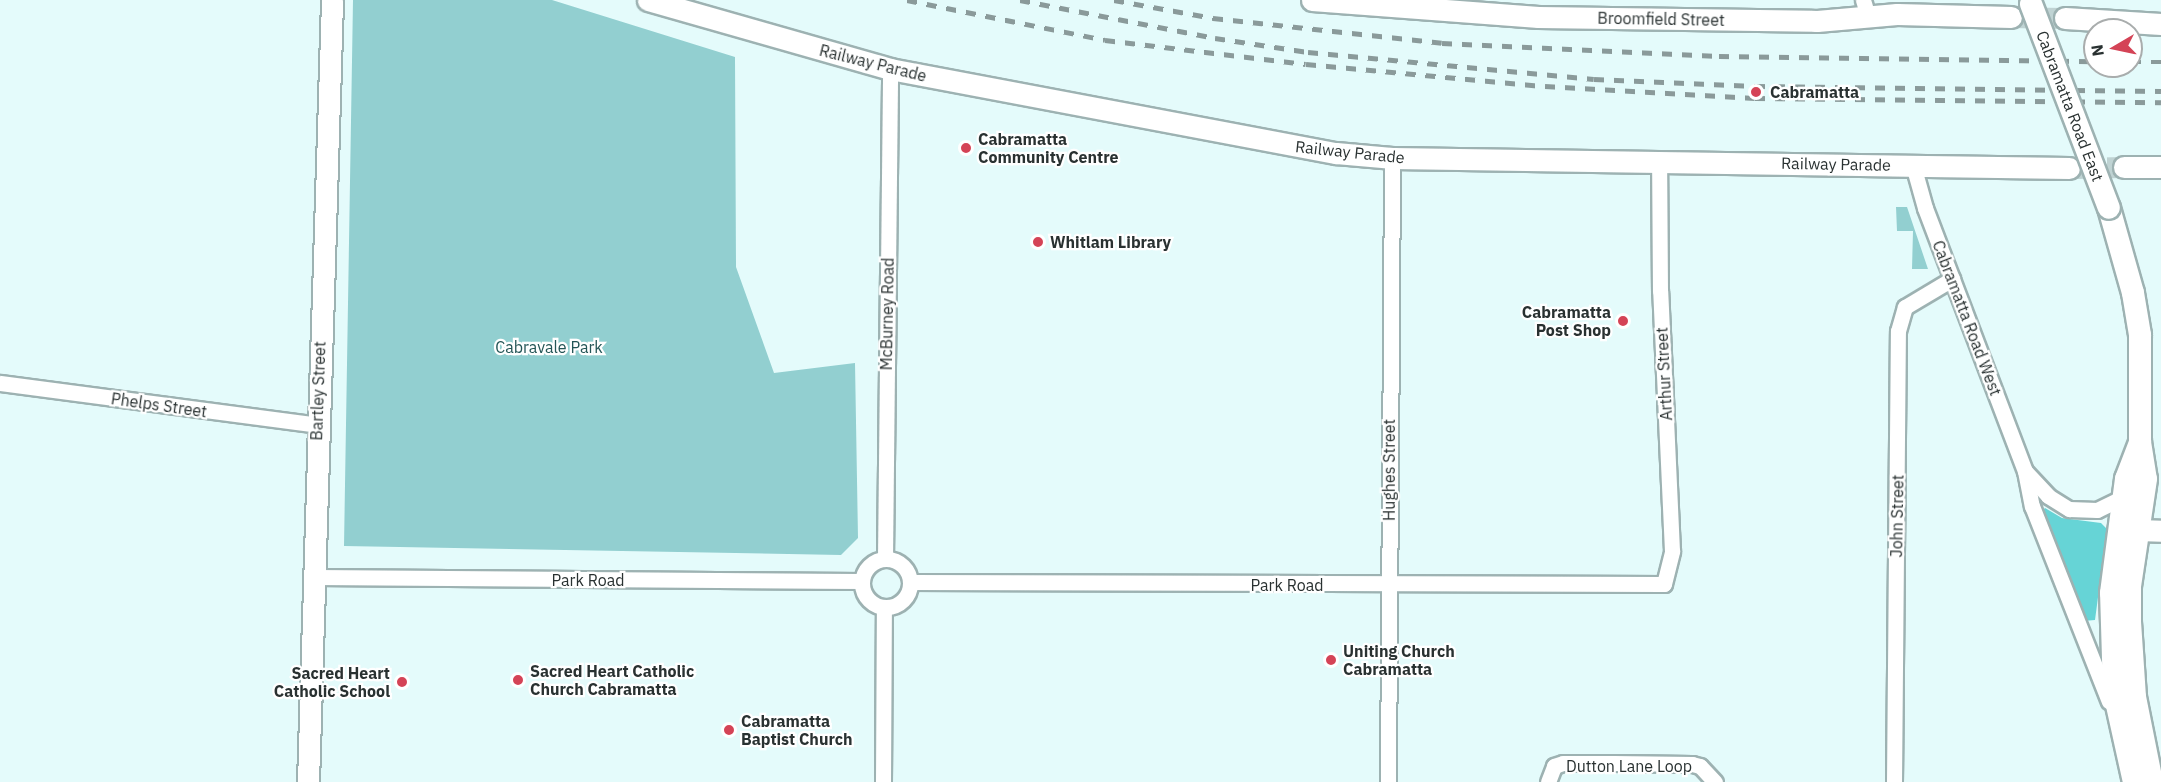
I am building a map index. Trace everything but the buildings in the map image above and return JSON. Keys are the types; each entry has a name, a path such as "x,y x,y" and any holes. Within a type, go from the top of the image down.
{"main road":[{"name":"Bartley Street","path":"308,782 317,424 332,0"},
{"name":"Railway Parade","path":"648,0 890,69 1274,143 1392,158 2069,168"},
{"name":"Broomfield Street","path":"1322,1 1538,17 1816,21 1865,8 2011,17"},
{"name":"Cabramatta Road East","path":"2030,1 2109,208"},
{"path":"2065,18 2161,24"},
{"path":"2124,167 2161,167"},
{"name":"Cabramatta Road West","path":"2109,208 2123,251 2140,335 2140,441 2146,479 2130,586 2131,659 2152,782"},
{"name":"Cabramatta Road West","path":"2134,782 2110,644 2110,593 2122,498 2140,441"},
{"path":"2138,530 2161,531"}],"street":[{"name":"McBurney Road","path":"885,559 890,69"},
{"name":"Hughes Street","path":"1388,782 1392,158"},
{"name":"Arthur Street","path":"1659,162 1659,291 1672,551 1664,584"},
{"name":"Cabramatta Road West","path":"1913,165 1952,279 2025,471 2032,506 2127,752"},
{"name":"John Street","path":"1894,782 1898,331 1905,307 1952,279"},
{"name":"Phelps Street","path":"0,383 317,424"},
{"name":"Cabramatta Road West","path":"2025,471 2048,496 2069,509 2097,510 2122,498"},
{"path":"885,559 904,568 910,582 902,600 884,607 871,601 862,581 872,564 885,559"},
{"name":"Park Road","path":"314,577 862,581"},
{"name":"Park Road","path":"910,582 1664,584"},
{"path":"883,782 884,607"},
{"name":"Dutton Lane Loop","path":"1548,782 1554,766 1603,763 1692,764 1700,766 1715,782"}],"green space":[{"name":"Cabravale Park","path":"353,0 552,0 735,57 736,267 774,373 855,363 858,538 841,555 344,546"},
{"path":"1896,207 1907,207 1928,269 1912,269 1913,231 1897,231"}],"shaded area":[{"path":"2045,508 2062,518 2101,523 2107,529 2095,620 2083,621 2040,513"}],"tunnel":[{"path":"2011,17 2065,18"},
{"path":"2076,168 2124,167"}],"railway":[{"path":"907,0 1105,40 1306,64 1545,86 1755,98 2161,102"},
{"path":"1020,0 1215,38 1308,52 1594,79 1755,86 2161,91"},
{"path":"1114,0 1213,18 1442,43 1719,56 2083,61"},
{"path":"2143,62 2161,62"}],"place":[{"name":"Cabramatta","path":"1756,92"},
{"name":"Cabramatta Community Centre","path":"966,148"},
{"name":"Whitlam Library","path":"1038,242"},
{"name":"Cabramatta Post Shop","path":"1623,321"},
{"name":"Uniting Church Cabramatta","path":"1331,660"},
{"name":"Sacred Heart Catholic Church Cabramatta","path":"518,680"},
{"name":"Sacred Heart Catholic School","path":"402,682"},
{"name":"Cabramatta Baptist Church","path":"729,730"}]}
